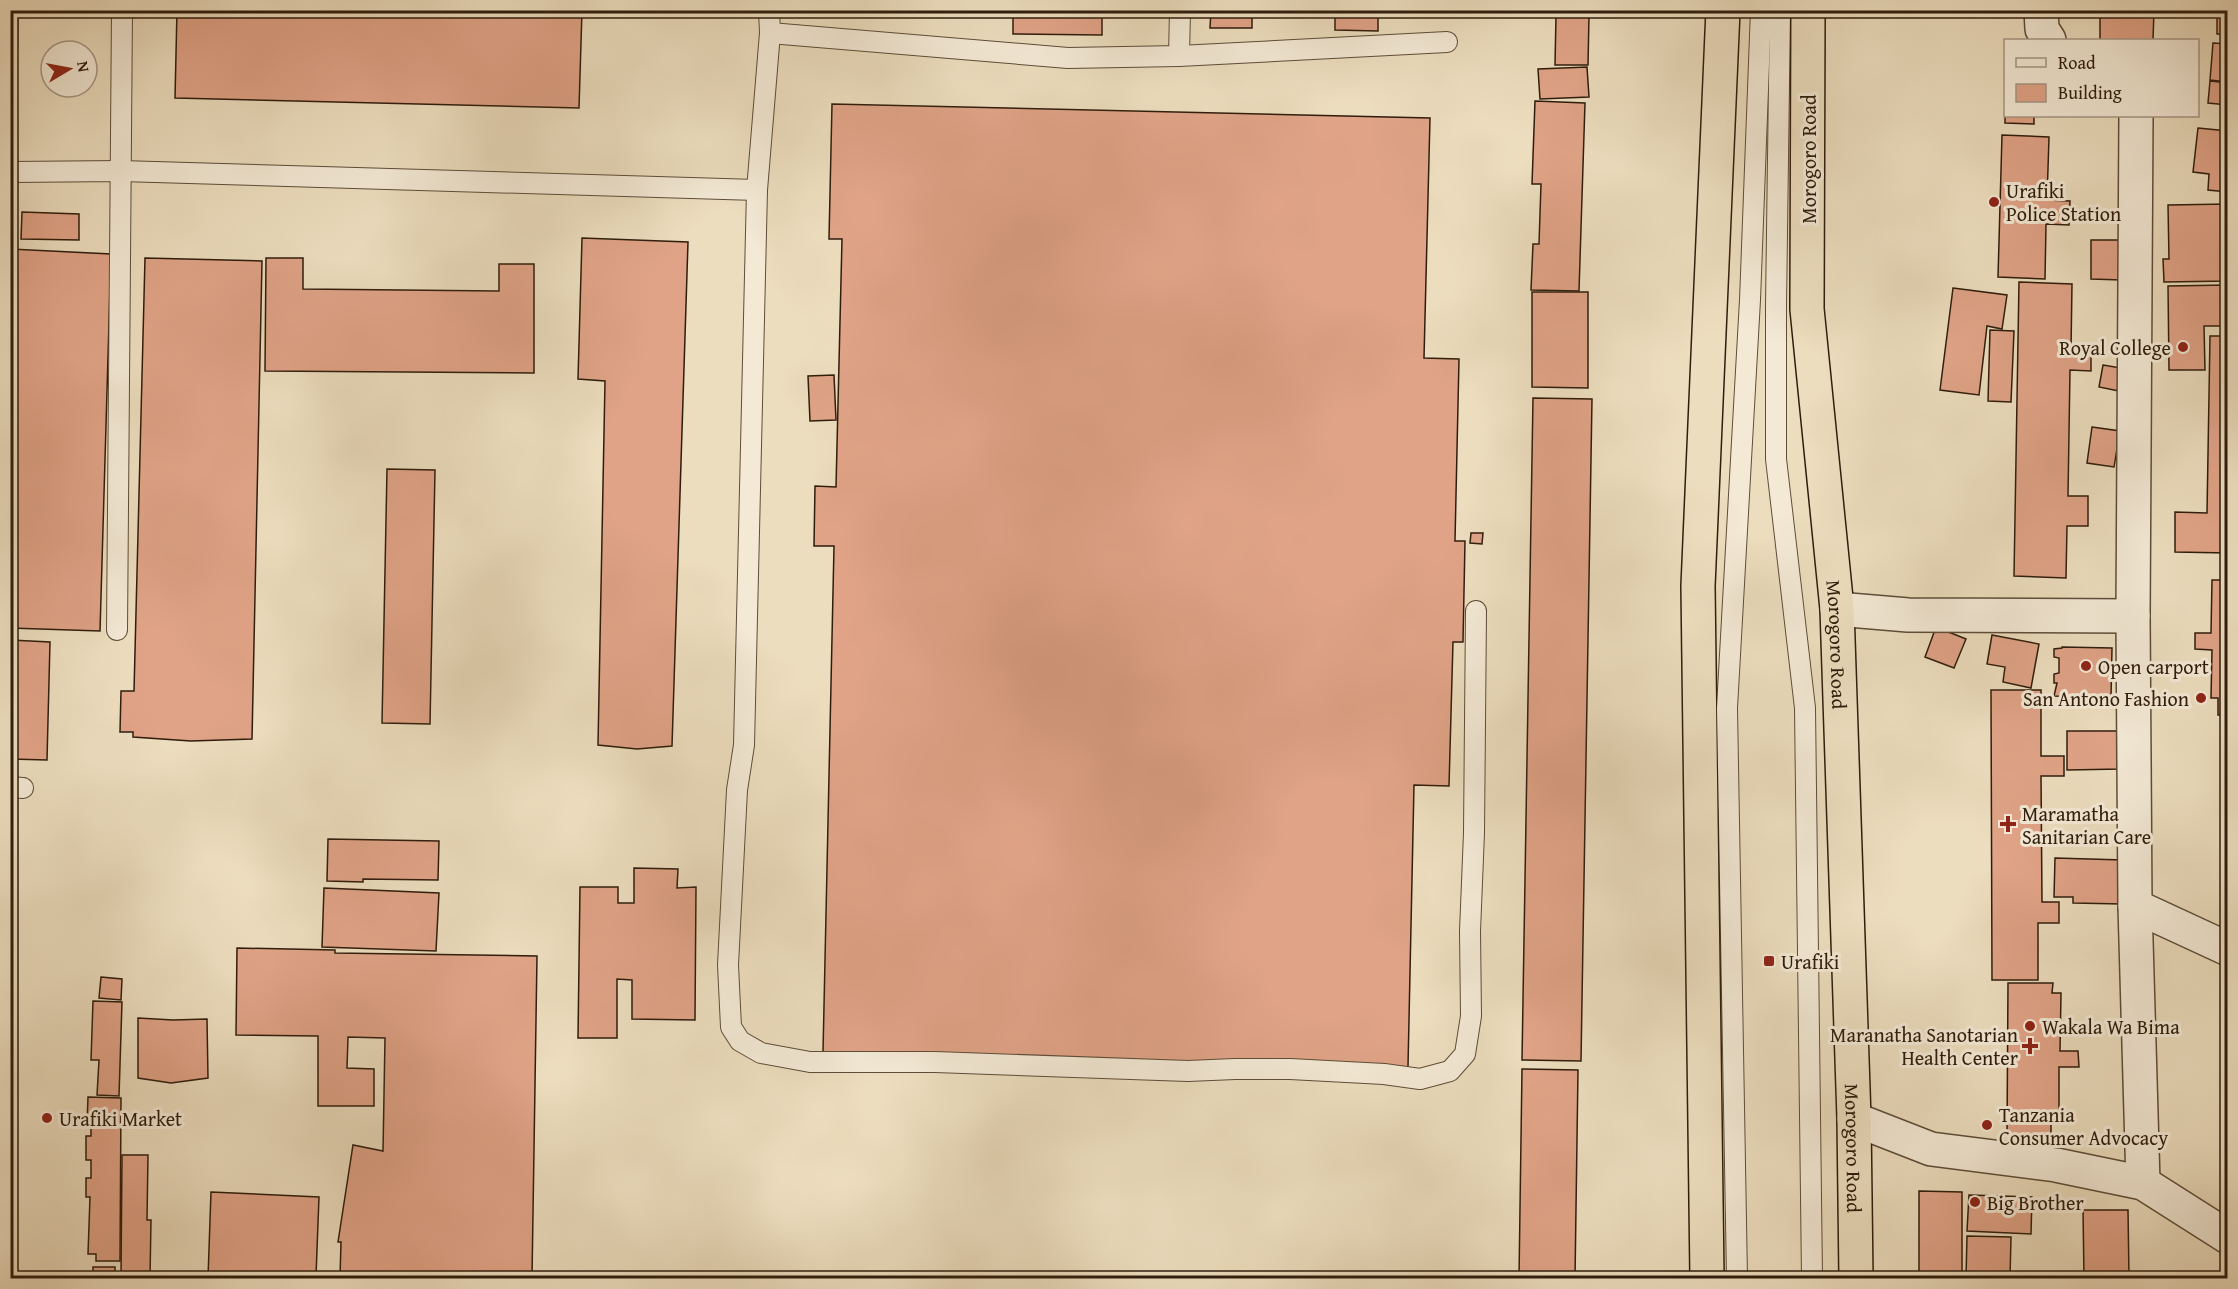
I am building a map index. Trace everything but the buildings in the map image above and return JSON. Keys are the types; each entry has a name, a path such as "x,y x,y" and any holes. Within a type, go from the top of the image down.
{"highway":[{"path":"1707,1278 1698,586 1723,10"},
{"name":"Morogoro Road","path":"1808,10 1807,309 1838,609 1854,1119 1856,1278"}],"street":[{"path":"2040,10 2042,29 2048,39"},
{"path":"2136,117 2133,616 2135,906 2143,1183"},
{"path":"1838,609 1908,615 2133,616"},
{"path":"2135,906 2228,949"},
{"path":"1854,1119 1931,1149 2056,1165 2143,1183 2228,1237"}],"lane":[{"path":"117,630 122,10"},
{"path":"769,10 770,33 757,190 744,745 737,790 728,965 731,1027 740,1041 761,1053 810,1062 935,1062 1188,1071 1235,1068 1290,1069 1384,1074 1420,1079 1450,1071 1465,1054 1471,1016 1470,931 1474,832 1476,611"},
{"path":"1179,56 1180,10"},
{"path":"1737,1278 1726,708 1750,300 1761,10"},
{"name":"Morogoro Road","path":"1780,10 1776,459 1805,708 1812,1278"},
{"path":"770,33 1068,58 1179,56 1447,42"},
{"path":"10,172 121,171 757,190"}],"place":[{"name":"Urafiki Police Station","path":"1994,202"},
{"name":"Royal College","path":"2183,347"},
{"name":"Open carport","path":"2086,666"},
{"name":"San Antono Fashion","path":"2201,698"},
{"name":"Maramatha Sanitarian Care","path":"2008,824"},
{"name":"Urafiki","path":"1769,961"},
{"name":"Wakala Wa Bima","path":"2030,1026"},
{"name":"Maranatha Sanotarian Health Center","path":"2030,1046"},
{"name":"Urafiki Market","path":"47,1118"},
{"name":"Tanzania Consumer Advocacy","path":"1987,1125"},
{"name":"Big Brother","path":"1975,1202"}]}
